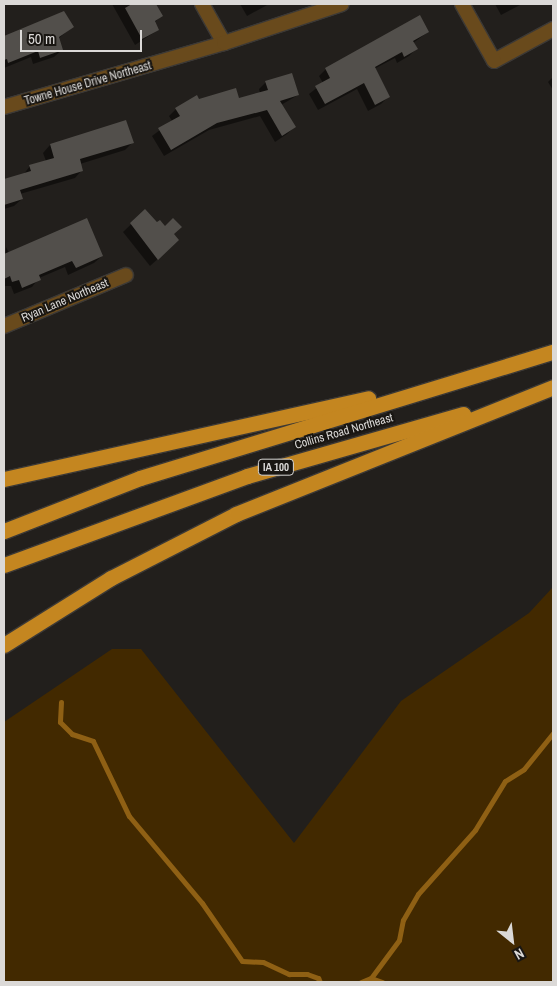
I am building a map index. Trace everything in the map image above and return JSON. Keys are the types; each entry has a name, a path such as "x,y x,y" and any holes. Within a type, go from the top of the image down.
{"highway":[{"name":"Collins Road Northeast","path":"4,531 140,478 553,352"},
{"path":"4,478 475,376"},
{"name":"Collins Road Northeast","path":"4,565 247,476 553,386"},
{"path":"4,645 111,578 236,514 553,386"}],"street":[{"path":"202,4 224,43"},
{"name":"Towne House Drive Northeast","path":"4,107 224,43 342,4"},
{"path":"462,4 494,60 553,29"},
{"name":"Ryan Lane Northeast","path":"4,326 126,275"}],"shaded area":[{"path":"553,587 553,982 4,982 4,722 112,649 141,649 294,843 401,701 529,613"}],"building":[{"path":"132,4 156,4 163,16 155,21 159,30 142,39 125,8"},
{"path":"64,11 74,27 59,37 63,50 40,58 38,51 8,63 7,59 4,60 4,36"},
{"path":"420,15 429,32 413,41 418,49 404,57 402,52 375,67 390,97 375,105 364,83 325,104 315,86 330,78 325,68"},
{"path":"292,73 299,95 280,101 296,127 282,136 267,110 217,123 171,150 158,128 180,116 175,108 197,95 199,99 236,88 239,98 268,90 265,81"},
{"path":"126,120 134,143 80,159 83,171 20,190 23,199 4,205 4,179 31,171 29,165 54,158 50,144"},
{"path":"145,209 157,222 160,220 165,226 173,218 182,227 174,234 179,240 158,260 130,223"},
{"path":"87,218 103,256 76,268 72,261 39,275 41,280 22,288 19,280 12,282 10,276 4,279 4,254"}],"waterway":[{"path":"61,702 60,722 72,734 93,741 129,816 202,903 242,961 263,962 289,974 307,974 318,978 320,982"},
{"path":"371,978 399,940 403,920 418,894 475,830 505,781 524,769 553,733"},
{"path":"361,982 371,978 382,982"}]}
